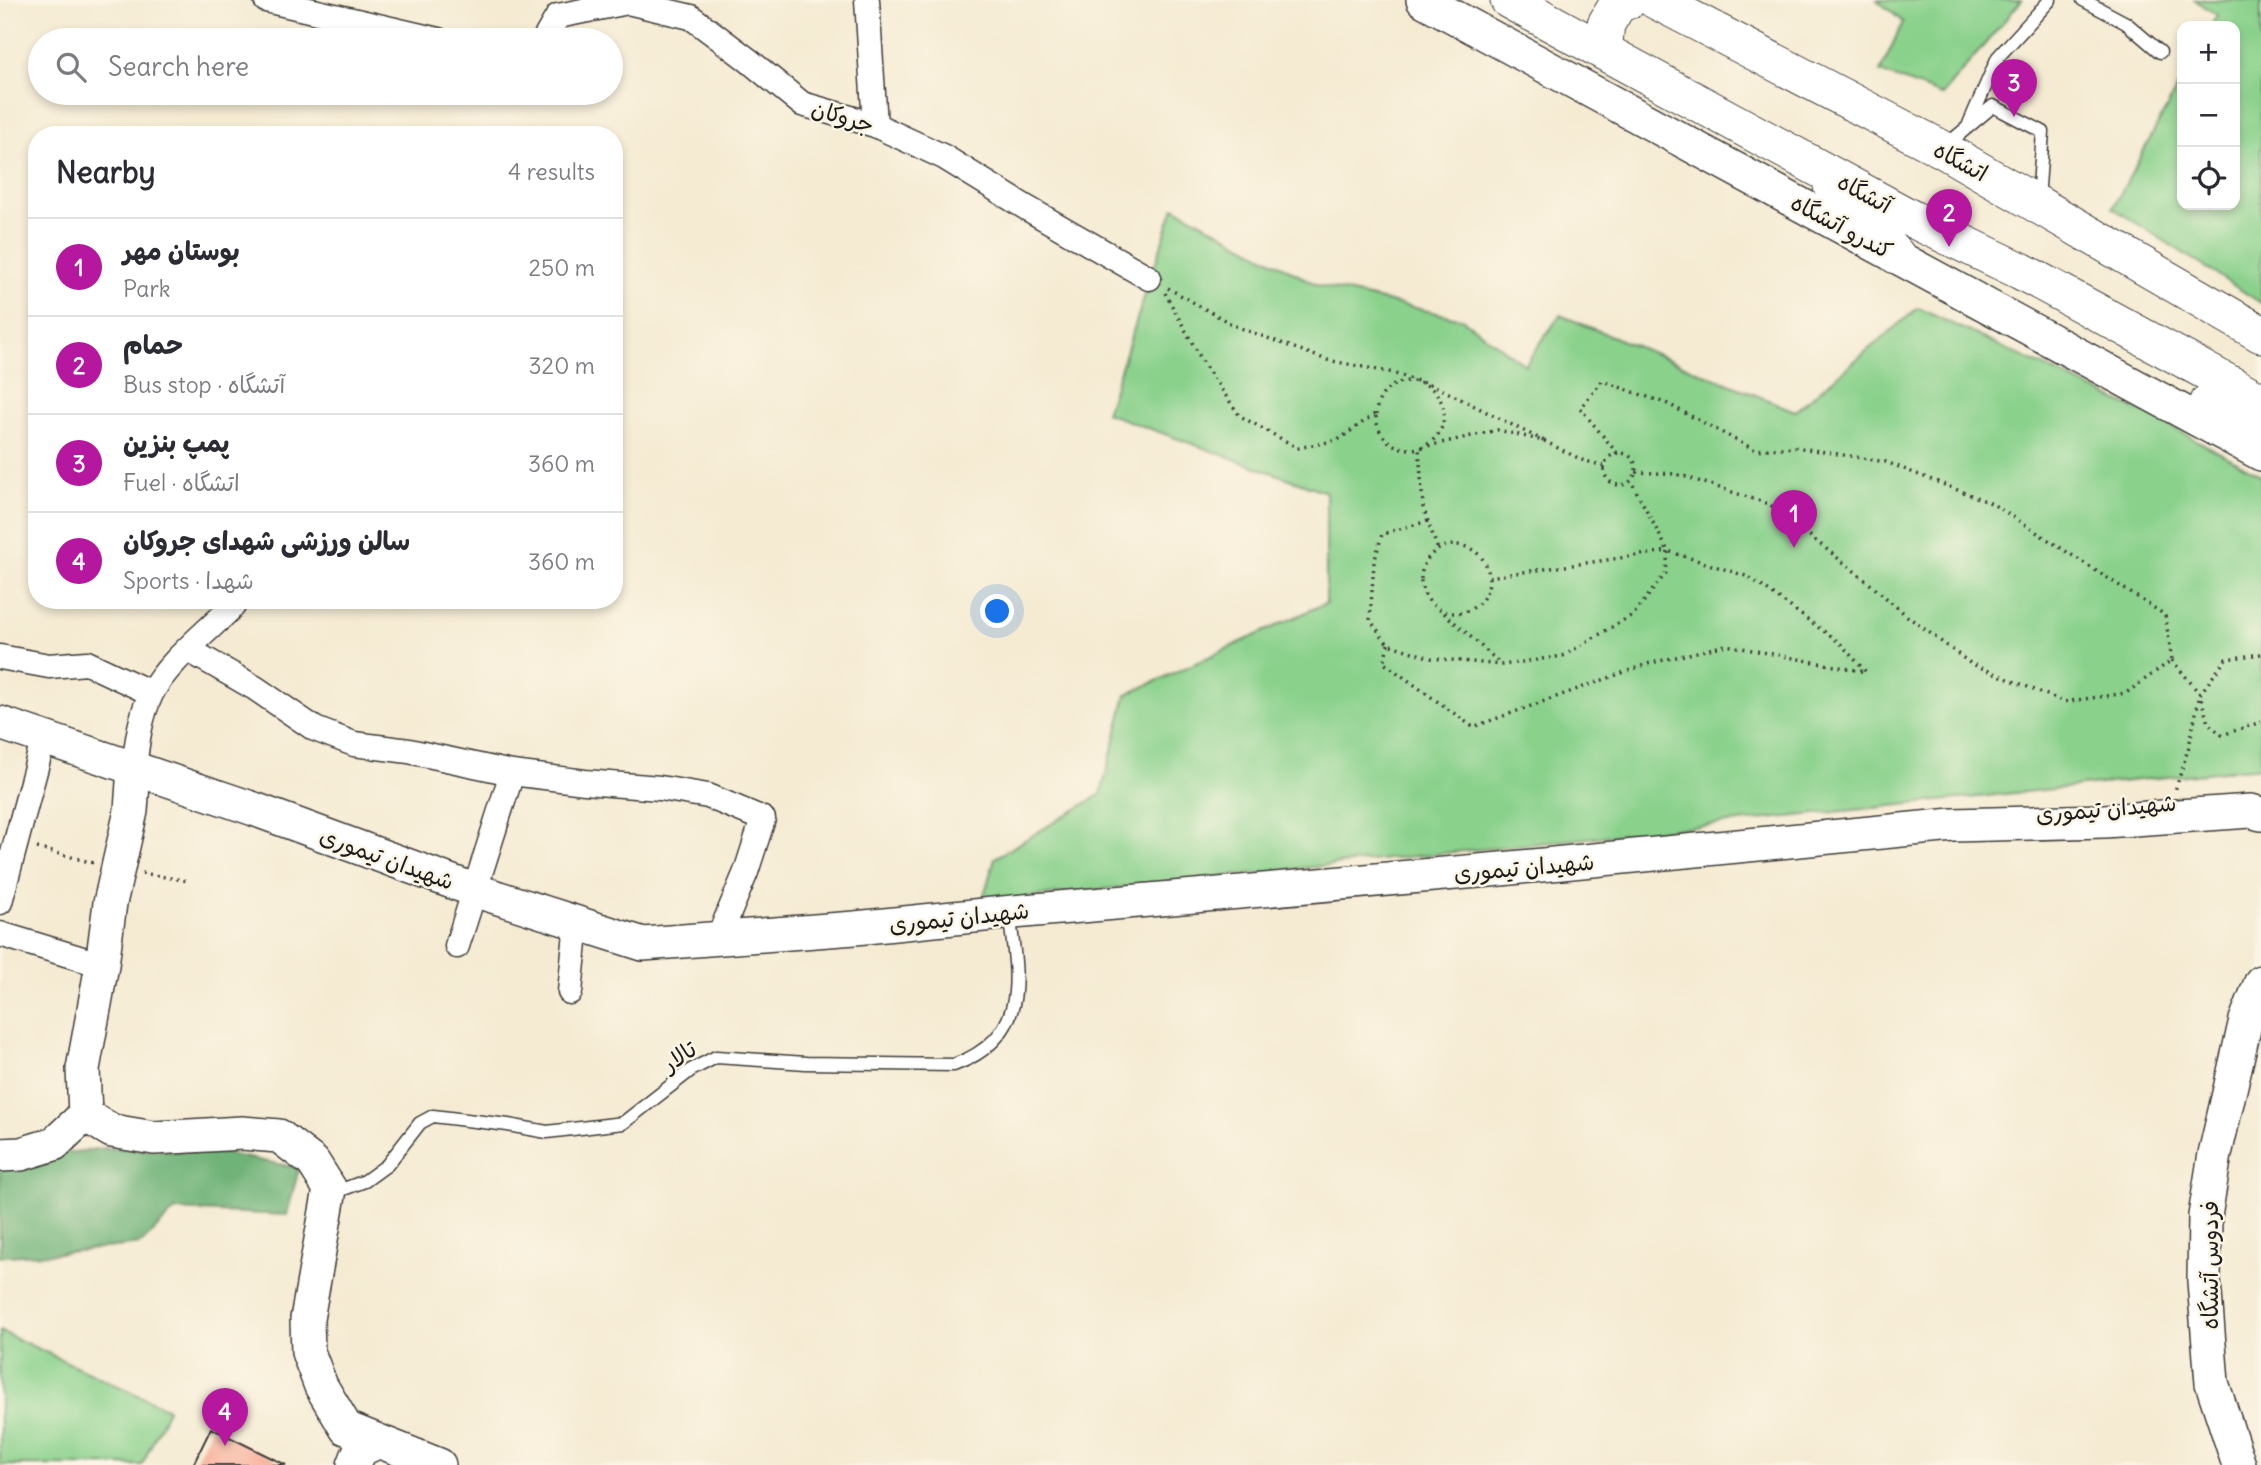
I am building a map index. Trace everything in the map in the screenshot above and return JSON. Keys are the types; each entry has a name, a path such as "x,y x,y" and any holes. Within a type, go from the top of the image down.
{"main road":[{"name":"کندرو آتشگاه","path":"1423,0 2261,454"},
{"path":"1603,51 1606,24 1618,4 1629,0"},
{"name":"اتشگاه","path":"1655,0 1954,139 2038,204 2261,334"},
{"name":"آتشگاه","path":"1535,5 1603,51 1912,219 2021,271 2261,401"},
{"path":"1809,163 1896,255"},
{"path":"2021,271 2043,299 2073,327 2261,430"},
{"name":"شهیدان تیموری","path":"0,723 254,809 474,890 643,944 855,928 1953,825 2105,821 2251,811 2261,814"},
{"path":"0,1155 21,1154 54,1144 85,1115 83,1069 110,903 131,811 134,768"},
{"name":"شهیدان تیموری","path":"1953,825 1974,818 2261,796"},
{"name":"فردوس آتشگاه","path":"2239,1465 2212,1383 2204,1281 2205,1216 2215,1154 2246,1020 2261,982"},
{"path":"85,1115 113,1131 154,1138 242,1133 279,1136 313,1162 330,1189 307,1319 308,1352 321,1386 346,1427 382,1453"},
{"path":"354,1465 360,1450 439,1465"}],"street":[{"path":"267,0 387,28"},
{"path":"867,0 875,125"},
{"name":"جروکان","path":"551,28 558,16 628,2 691,18 803,104 875,125 944,157 1149,278"},
{"path":"134,768 140,723 152,693 167,671 230,609"},
{"path":"189,650 255,688 315,729 354,744 409,751 513,773 660,788 708,796 763,819 746,872 718,939"},
{"path":"0,657 49,666 87,663 152,693"},
{"path":"0,902 44,737"},
{"path":"457,946 513,773"},
{"path":"570,992 577,923"},
{"path":"0,934 102,965"}],"lane":[{"path":"1954,139 1998,57 2050,0"},
{"path":"2082,0 2126,23 2161,52"},
{"path":"1954,139 1993,106 2043,132 2038,204"},
{"name":"تالار","path":"330,1189 341,1190 365,1181 387,1166 420,1123 433,1116 547,1132 623,1123 691,1070 716,1057 806,1063 954,1065 976,1057 1001,1032 1013,1008 1017,985 1009,912"}],"path":[{"path":"1149,278 1236,326 1327,360 1389,372 1427,385 1436,392 1442,402 1443,425 1430,443 1419,448"},
{"path":"1149,278 1168,296 1205,366 1240,416 1298,448 1338,440 1376,412"},
{"path":"1545,441 1498,430 1408,449 1388,442 1377,424 1378,401 1394,384 1416,381 1459,397 1545,441 1582,460 1604,466"},
{"path":"1616,453 1608,458 1604,474 1611,482 1621,485 1631,481 1636,472 1631,457 1616,453 1580,408 1602,381 1668,404 1755,450 1795,447 1886,462 1991,503 2165,615 2172,660 2200,694 2208,723 2222,735 2261,722"},
{"path":"1419,448 1423,507 1438,550"},
{"path":"1636,472 1677,474 1769,503 1863,577 1907,616 1970,663 2064,702 2126,693 2172,660"},
{"path":"1428,521 1381,534 1374,564 1370,620 1388,644 1431,658 1502,665 1563,656 1634,614 1666,573 1668,551 1631,481"},
{"path":"1449,545 1460,545 1471,549 1487,566 1488,589 1475,608 1454,614 1433,606 1426,598 1421,577 1429,557 1438,550 1449,545"},
{"path":"1388,644 1384,663 1473,727 1647,664 1726,645 1866,673 1840,643 1749,577 1668,551 1489,578"},
{"path":"1443,611 1502,665"},
{"path":"2172,803 2189,746 2200,694 2226,659 2261,654"}],"green space":[{"path":"1877,0 2022,0 1942,95 1880,72 1903,22"},
{"path":"2195,0 2261,0 2261,303 2113,208 2177,88 2177,210 2240,210 2240,21 2214,21 2217,15"},
{"path":"1174,207 1317,285 1462,319 1525,365 1560,315 1795,411 1918,308 2161,421 2261,475 2261,767 982,902 995,858 1101,794 1126,695 1326,603 1326,492 1106,413"},
{"path":"105,1148 217,1152 299,1168 287,1215 175,1210 141,1244 51,1254 0,1256 0,1162"},
{"path":"0,1331 168,1409 142,1465 0,1465"}],"building":[{"path":"211,1428 286,1465 193,1465"}],"place":[{"name":"پمپ بنزین","path":"2014,117"},
{"name":"حمام","path":"1949,247"},
{"name":"بوستان مهر","path":"1794,548"},
{"name":"سالن ورزشی شهدای جروکان","path":"225,1446"}]}
